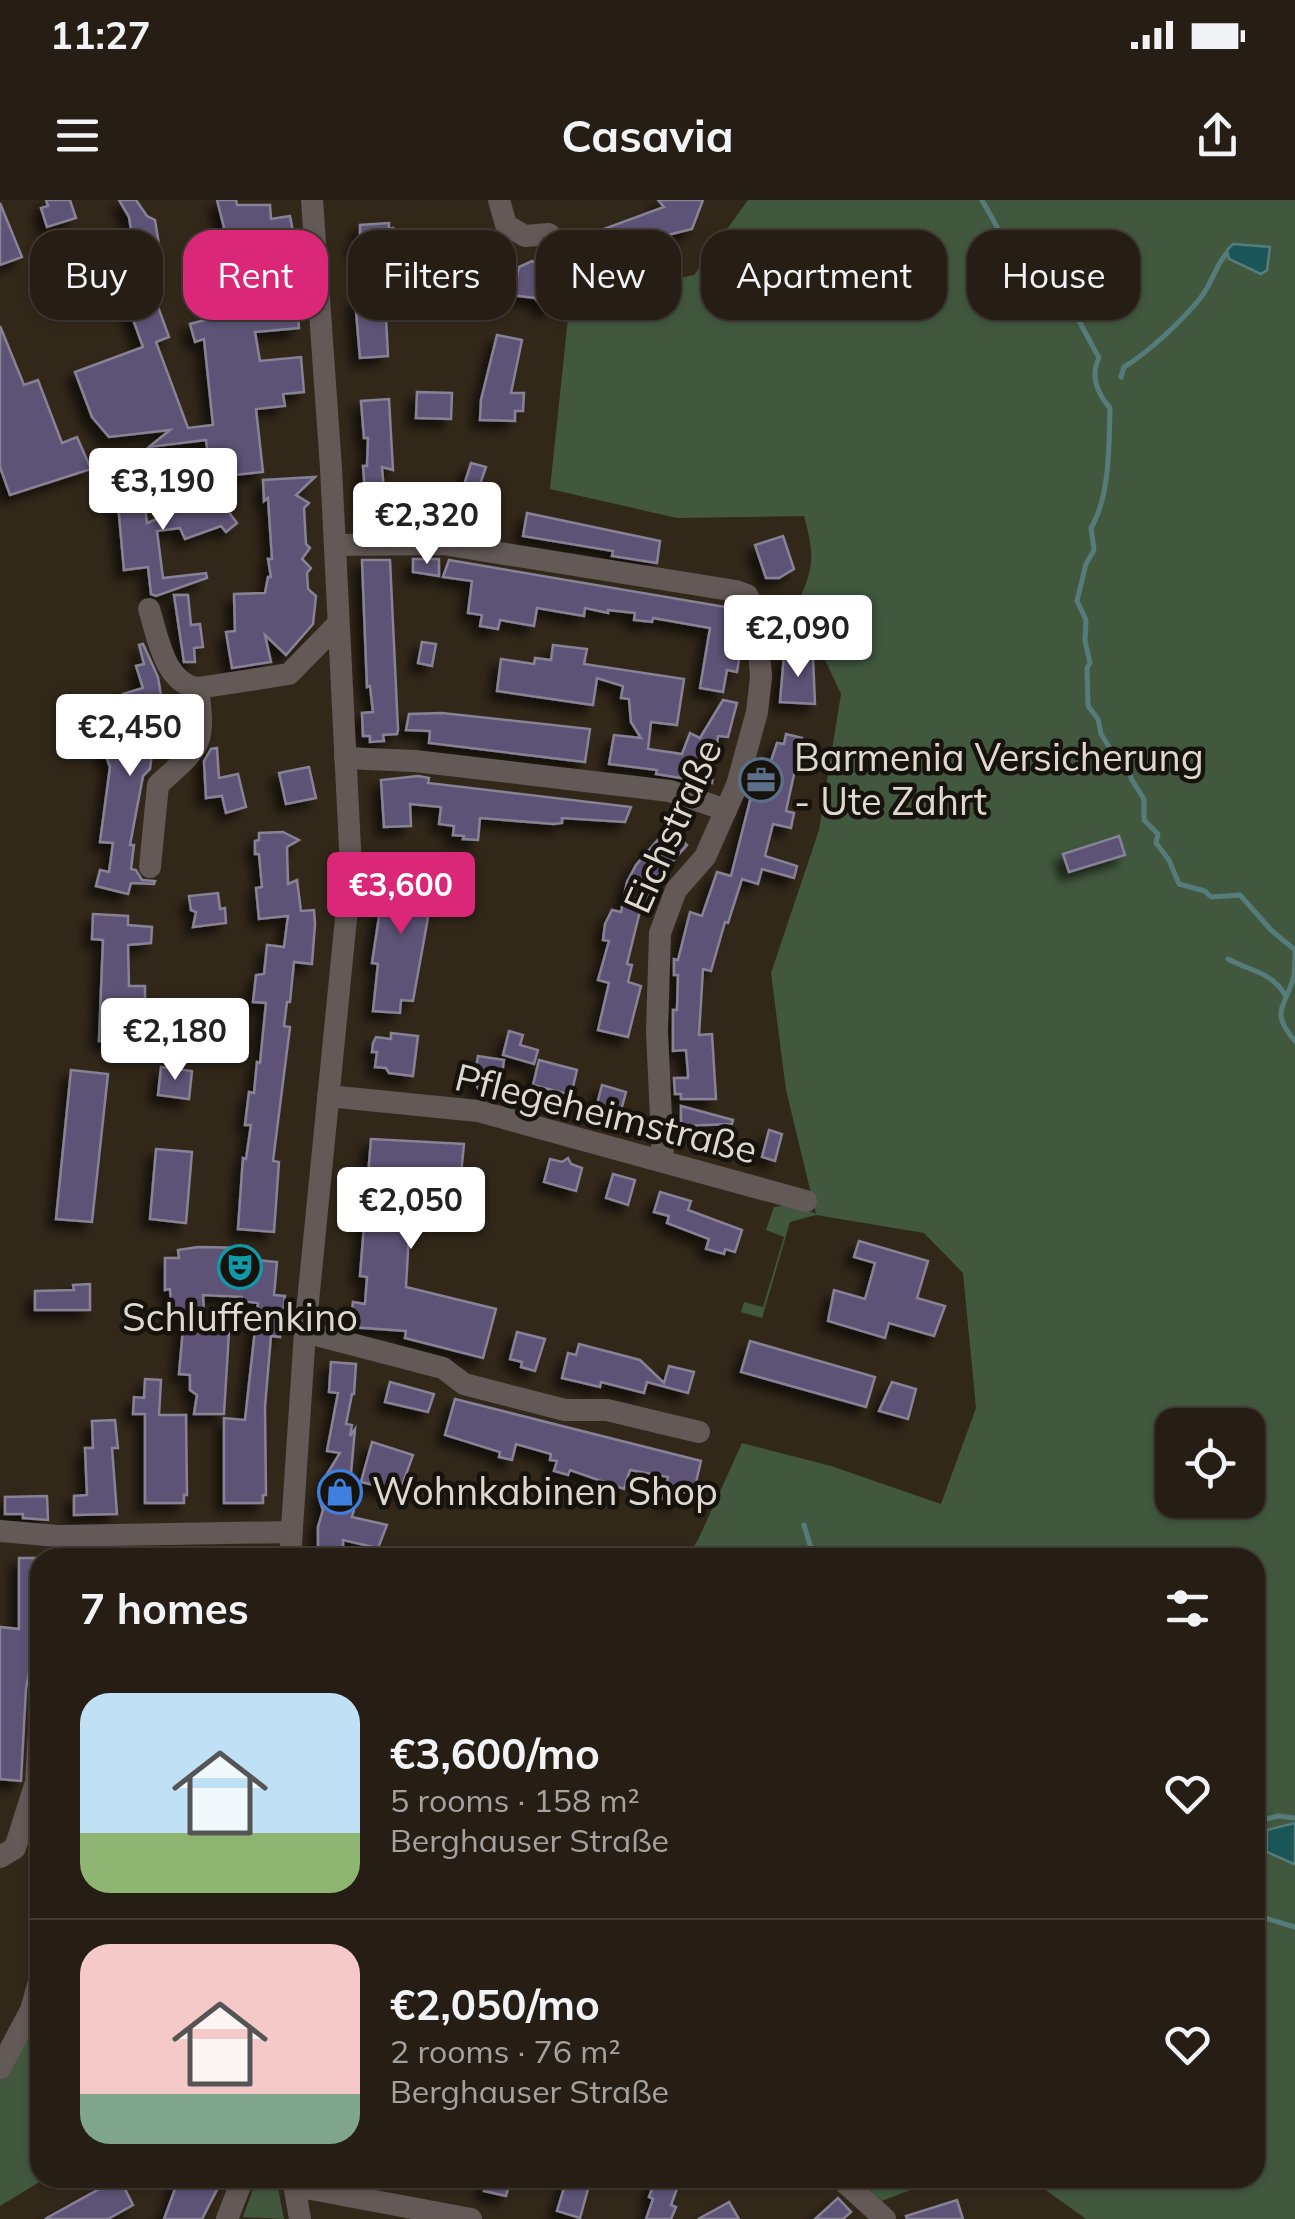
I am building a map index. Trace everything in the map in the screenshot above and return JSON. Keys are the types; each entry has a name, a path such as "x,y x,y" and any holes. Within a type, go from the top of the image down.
{"street":[{"path":"290,1548 305,1332 350,868 335,546 312,200"},
{"path":"499,200 506,225 525,236 536,235"},
{"name":"Eichstraße","path":"335,546 444,544 736,591 747,596 756,612 760,677 748,754 705,857 676,890 660,933 658,1031 663,1161"},
{"path":"149,609 169,668 182,684 198,688 289,674 338,624"},
{"path":"150,866 158,785 198,748 203,726 198,688"},
{"path":"345,758 415,761 670,791 726,810"},
{"name":"Pflegeheimstraße","path":"328,1096 478,1111 806,1201"},
{"path":"305,1332 443,1368 464,1384 565,1410 607,1410 699,1432"},
{"path":"0,1531 58,1536 290,1532"},
{"path":"0,1858 14,1848 30,1805"},
{"path":"0,2068 30,2012"},
{"path":"228,2219 239,2188"},
{"path":"295,2188 300,2219"},
{"path":"323,2188 471,2219"},
{"path":"851,2188 885,2219"}],"green space":[{"path":"748,200 1295,200 1295,2219 1086,2219 1043,2188 1265,2188 1265,1548 692,1548 742,1443 831,1466 941,1504 976,1408 963,1273 924,1233 816,1215 790,1222 762,1318 741,1312 744,1302 763,1307 784,1237 766,1230 774,1207 795,1204 816,1214 786,1090 771,973 819,830 841,694 798,602 810,569 811,550 804,516 677,518 550,489 568,320 681,320 681,278 694,275 701,265 701,320 947,320 947,230 726,230"},
{"path":"30,2029 30,2188 0,2206 0,2078"},
{"path":"253,2188 278,2188 284,2219 243,2217"},
{"path":"867,2188 915,2188 882,2201"}],"water":[{"path":"1233,244 1270,247 1267,270 1261,274 1229,259 1227,250"},
{"path":"1295,1823 1294,1864 1267,1852 1267,1830"}],"building":[{"path":"46,200 70,200 76,218 47,227 41,208 48,206"},
{"path":"119,200 136,200 147,216 155,220 157,230 131,230"},
{"path":"217,200 236,200 237,205 270,205 271,219 290,216 293,230 225,230"},
{"path":"658,200 703,200 692,229 601,230 664,207"},
{"path":"0,203 22,257 0,265"},
{"path":"389,223 389,229 393,230 360,230 360,225"},
{"path":"536,263 536,299 516,296 519,267"},
{"path":"133,320 163,320 169,337 156,342 188,428 213,425 204,339 195,342 190,324 205,320 298,320 299,328 255,332 260,361 301,357 304,392 283,394 285,406 256,409 263,472 225,476 226,483 212,485 206,440 149,447 170,430 109,437 92,417 75,372 143,347"},
{"path":"357,320 386,320 388,356 360,358"},
{"path":"0,326 24,385 38,380 62,443 77,437 91,469 10,495 0,467"},
{"path":"497,335 522,340 511,393 524,393 523,411 515,411 515,421 480,420"},
{"path":"417,392 452,393 451,419 416,418"},
{"path":"389,399 393,470 382,467 386,516 367,518 363,466 367,466 368,438 364,438 361,401"},
{"path":"142,452 160,476 149,485 131,461"},
{"path":"471,463 486,467 478,490 464,485"},
{"path":"315,477 296,495 309,503 304,508 306,544 310,548 302,559 311,568 307,573 308,589 316,596 313,624 286,655 265,635 271,662 232,668 226,632 235,631 234,594 265,593 271,577 268,498 264,501 263,480"},
{"path":"116,482 142,483 147,523 216,495 237,523 226,532 221,526 185,539 180,528 157,531 163,578 206,573 207,578 156,596 151,594 148,567 124,570"},
{"path":"440,491 439,525 413,525 413,492"},
{"path":"468,505 488,512 480,532 461,526"},
{"path":"527,513 660,541 657,563 612,556 613,551 523,536"},
{"path":"783,536 794,569 779,578 766,578 755,545"},
{"path":"413,559 439,559 439,576 413,572"},
{"path":"362,560 390,560 398,730 397,734 383,735 384,741 370,742 370,736 363,736 362,713 373,712 370,686 367,687"},
{"path":"449,560 737,609 730,652 740,654 737,672 727,670 723,692 700,688 710,628 653,618 652,622 634,620 635,613 585,608 584,616 537,608 534,626 500,620 498,629 480,626 482,615 468,613 472,581 443,577"},
{"path":"174,595 188,595 191,625 200,624 203,647 194,648 195,662 184,662"},
{"path":"422,642 436,644 432,666 418,663"},
{"path":"143,644 158,677 165,721 156,724 150,769 143,776 130,845 134,845 131,869 142,880 155,881 131,883 128,894 96,886 100,870 109,872 113,843 100,842 110,767 104,751 105,739 130,749 131,740 136,739 123,694 143,688 136,666 144,664 139,645"},
{"path":"553,645 587,649 584,664 684,679 677,725 651,722 648,749 682,754 690,733 700,738 723,700 737,703 728,737 718,736 712,783 609,764 614,735 641,738 631,722 629,699 621,698 623,686 597,678 593,705 497,691 501,659 534,664 535,658 551,660"},
{"path":"784,655 813,656 815,704 780,702"},
{"path":"442,713 590,729 585,762 429,743 430,731 406,730 409,714"},
{"path":"786,734 802,738 786,811 794,813 791,828 773,824 765,856 797,866 794,878 762,869 758,884 742,879 711,971 703,969 699,1035 712,1034 716,1099 681,1099 681,1094 675,1094 674,1078 688,1078 688,1074 686,1050 673,1051 678,975 674,975 674,959 678,960 690,912 702,916 717,872 731,876 760,761 770,764 777,743 784,744"},
{"path":"217,748 219,778 238,774 246,807 226,813 222,796 206,798 204,761 211,749"},
{"path":"309,767 316,798 286,804 279,773"},
{"path":"429,778 428,783 631,807 625,822 562,818 562,823 554,824 480,818 478,840 453,835 454,826 439,824 441,807 410,804 411,826 384,827 381,780"},
{"path":"668,828 687,845 655,881 641,907 627,964 632,965 628,982 641,986 628,1037 598,1030 609,983 598,980 609,941 603,940 605,924 612,910 621,912 627,882 636,865"},
{"path":"283,832 299,840 287,847 288,884 297,880 301,911 314,910 315,924 312,964 294,962 287,1002 284,1026 290,1027 273,1161 279,1162 274,1232 238,1229 243,1158 246,1159 251,1125 245,1125 249,1092 254,1093 257,1062 260,1063 266,1003 253,1002 256,975 264,974 267,945 284,947 288,916 259,919 256,888 262,887 255,841 259,840 259,833"},
{"path":"1119,836 1125,855 1069,872 1063,854"},
{"path":"396,863 420,863 420,871 425,871 424,894 439,897 434,914 429,912 413,1001 401,1000 400,1013 373,1011 378,964 372,963 382,897 387,898"},
{"path":"218,893 226,923 193,927 196,912 191,910 189,896"},
{"path":"93,914 128,916 128,925 152,927 151,943 128,945 129,986 145,986 145,1001 130,1002 129,1041 99,1041 103,940 92,939"},
{"path":"509,1031 523,1035 520,1045 538,1050 534,1064 503,1055"},
{"path":"391,1033 418,1036 413,1076 375,1067 377,1052 372,1052 373,1043 376,1037 391,1039"},
{"path":"478,1056 504,1060 500,1088 485,1086 480,1092 474,1080"},
{"path":"539,1060 577,1070 571,1095 533,1085"},
{"path":"161,1067 192,1071 189,1099 158,1095"},
{"path":"71,1070 108,1074 92,1222 56,1219"},
{"path":"602,1085 626,1092 620,1114 596,1108"},
{"path":"681,1106 733,1120 732,1124 681,1126"},
{"path":"769,1130 782,1134 775,1161 762,1157"},
{"path":"371,1139 464,1144 460,1184 412,1180 406,1287 496,1309 483,1358 405,1338 406,1331 350,1327 353,1302 365,1304 367,1277 360,1276"},
{"path":"156,1149 192,1152 186,1223 150,1219"},
{"path":"568,1158 571,1164 582,1168 576,1191 544,1182 550,1159 562,1162"},
{"path":"613,1174 635,1180 628,1205 606,1198"},
{"path":"660,1192 691,1201 688,1210 742,1230 735,1252 725,1249 724,1254 706,1249 709,1239 667,1223 669,1216 654,1212"},
{"path":"859,1241 928,1261 917,1298 945,1306 934,1336 889,1323 885,1338 828,1321 834,1290 865,1299 875,1263 854,1257"},
{"path":"247,1248 247,1259 277,1262 274,1295 285,1296 280,1337 271,1336 263,1503 224,1503 224,1418 245,1420 258,1303 242,1301 242,1297 203,1295 205,1330 229,1332 224,1414 194,1414 197,1395 190,1390 190,1375 179,1374 184,1317 172,1317 170,1289 165,1290 165,1258 179,1258 178,1250"},
{"path":"90,1284 90,1310 35,1310 35,1291 74,1290 73,1285"},
{"path":"517,1332 545,1339 535,1371 510,1359"},
{"path":"750,1341 875,1377 866,1407 741,1372"},
{"path":"579,1344 640,1360 664,1383 669,1366 694,1372 688,1393 647,1382 644,1393 601,1382 600,1387 562,1378 568,1353 576,1355"},
{"path":"331,1362 356,1364 346,1424 352,1425 350,1436 355,1429 350,1484 360,1486 352,1517 387,1525 378,1548 343,1540 343,1548 318,1548 323,1510 320,1501 327,1474 340,1453 327,1451 338,1393 329,1392"},
{"path":"145,1379 161,1380 159,1415 186,1415 184,1503 145,1503 145,1414 133,1414 134,1397 144,1398"},
{"path":"390,1382 434,1394 428,1412 385,1402"},
{"path":"892,1382 916,1389 908,1419 879,1411"},
{"path":"455,1399 701,1461 693,1495 681,1491 676,1502 663,1499 668,1477 630,1470 624,1489 570,1470 568,1475 554,1471 557,1461 550,1460 551,1454 516,1444 512,1460 499,1457 500,1452 445,1435"},
{"path":"115,1420 118,1448 112,1448 117,1514 74,1515 74,1496 87,1495 85,1448 93,1448 92,1421"},
{"path":"372,1442 413,1455 400,1491 361,1482"},
{"path":"47,1496 48,1520 5,1514 5,1497"},
{"path":"19,1558 30,1558 30,1666 21,1781 0,1779 0,1627 19,1629"},
{"path":"101,2188 124,2188 133,2205 108,2219 45,2219"},
{"path":"175,2188 218,2188 202,2219 164,2219"},
{"path":"485,2188 508,2188 506,2196 484,2191"},
{"path":"564,2188 588,2188 580,2218 557,2211"},
{"path":"652,2188 677,2188 671,2219 646,2219 653,2199 649,2197"},
{"path":"838,2198 851,2212 843,2219 815,2219"},
{"path":"957,2200 963,2219 907,2219 906,2216"},
{"path":"729,2202 739,2219 698,2219 722,2206"}],"waterway":[{"path":"982,200 1001,234 1019,235 1031,243 1044,266 1050,288 1064,293 1099,358 1096,384 1110,408 1105,486 1091,528 1094,550 1086,564 1077,601 1086,620 1088,706 1113,753 1126,762 1144,799 1144,820 1158,834 1156,843 1169,860 1179,884 1205,891 1211,897 1240,895 1295,950 1294,975 1281,1015 1295,1041"},
{"path":"1121,377 1124,367 1155,344 1195,305 1226,254"},
{"path":"1228,959 1267,977 1285,995"},
{"path":"804,1525 811,1548"},
{"path":"1265,1819 1295,1818"},
{"path":"1265,1918 1295,1927"}],"place":[{"name":"Barmenia Versicherung - Ute Zahrt","path":"761,780"},
{"name":"Schluffenkino","path":"240,1267"},
{"name":"Wohnkabinen Shop","path":"340,1492"}]}
